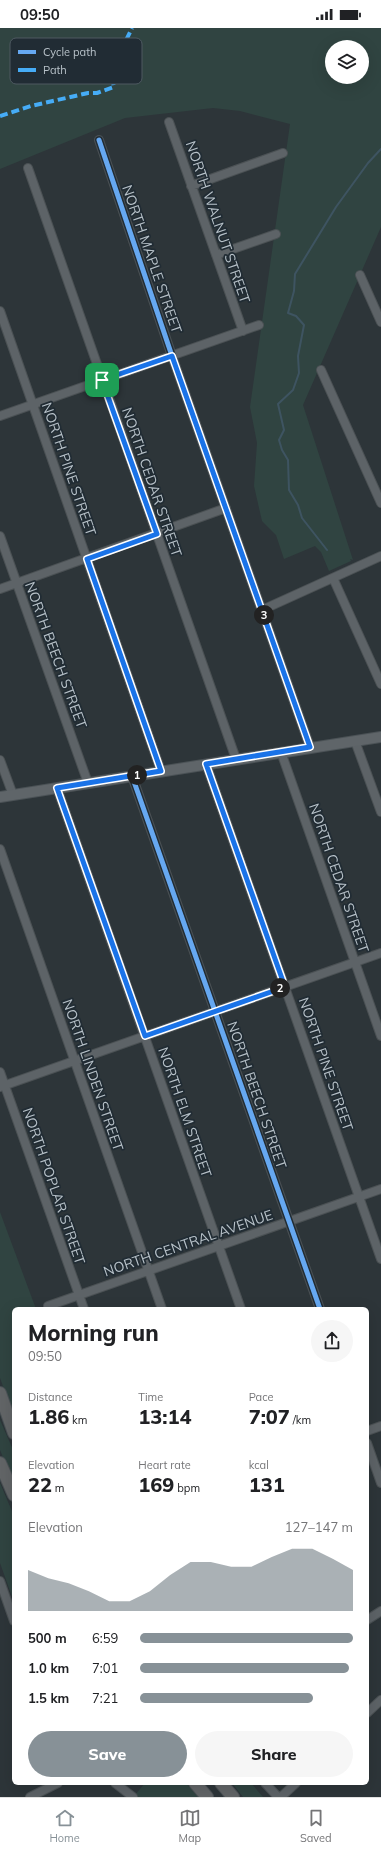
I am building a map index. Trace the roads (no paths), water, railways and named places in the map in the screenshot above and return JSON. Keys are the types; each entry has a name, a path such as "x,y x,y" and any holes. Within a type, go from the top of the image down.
{"highway":[{"path":"0,1393 12,1427"},
{"path":"0,1463 12,1490"},
{"path":"197,1785 207,1797"},
{"path":"223,1785 233,1797"}],"main road":[{"path":"0,797 381,737"}],"street":[{"name":"NORTH WALNUT STREET","path":"169,122 243,331"},
{"name":"NORTH MAPLE STREET","path":"98,140 172,356 310,747"},
{"path":"191,186 283,153"},
{"name":"NORTH CEDAR STREET","path":"28,168 236,759"},
{"path":"216,255 276,234"},
{"path":"360,275 381,322"},
{"name":"NORTH PINE STREET","path":"0,311 161,771"},
{"path":"0,416 259,325"},
{"path":"321,370 381,503"},
{"path":"0,589 226,508"},
{"name":"NORTH BEECH STREET","path":"0,536 88,783"},
{"path":"262,610 381,556"},
{"path":"333,578 381,684"},
{"path":"355,740 381,812"},
{"name":"NORTH CEDAR STREET","path":"281,752 381,1036"},
{"path":"0,760 13,795"},
{"name":"NORTH PINE STREET","path":"206,764 381,1259"},
{"name":"NORTH BEECH STREET","path":"132,776 319,1307"},
{"name":"NORTH ELM STREET","path":"57,788 240,1307"},
{"name":"NORTH LINDEN STREET","path":"0,849 161,1307"},
{"path":"2,1086 381,953"},
{"name":"NORTH POPLAR STREET","path":"0,1072 2,1086 83,1307"},
{"name":"NORTH CENTRAL AVENUE","path":"48,1306 381,1189"},
{"path":"369,1430 381,1426"},
{"path":"369,1449 381,1483"},
{"path":"0,1581 12,1615"},
{"path":"369,1619 381,1611"},
{"path":"369,1711 381,1700"},
{"path":"35,1796 54,1785"},
{"path":"118,1785 133,1797"},
{"path":"267,1785 278,1797"},
{"path":"281,1797 294,1785"}],"waterway":[{"path":"327,550 302,518 298,505 289,490 288,460 282,450 279,440 284,430 278,404 293,390 299,373 298,356 304,325 296,316 288,313 294,291 295,274 336,207 368,163 381,149"}]}
